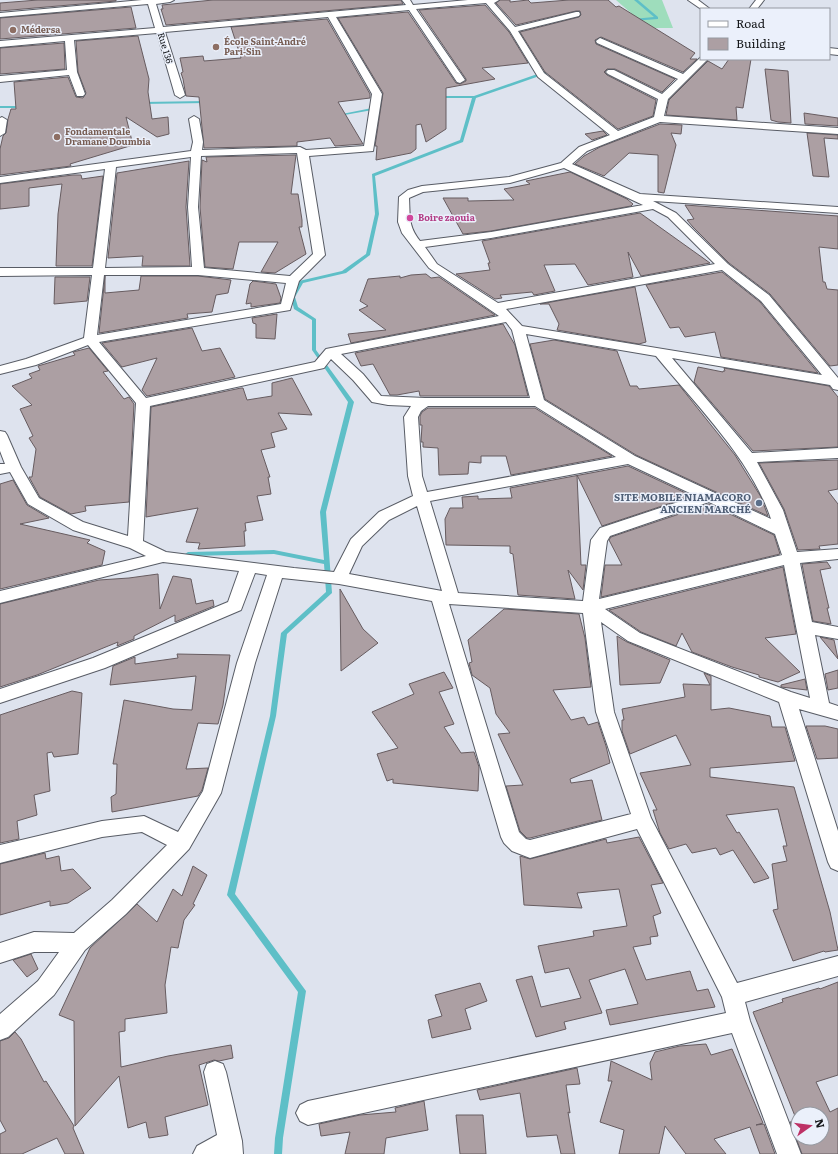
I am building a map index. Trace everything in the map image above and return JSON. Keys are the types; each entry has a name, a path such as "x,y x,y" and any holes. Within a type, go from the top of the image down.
{"street":[{"path":"0,15 34,9 170,0"},
{"path":"0,44 331,15 409,3 491,0 513,30 541,75 618,136"},
{"path":"692,0 704,8"},
{"path":"754,8 760,0"},
{"name":"Rue 136","path":"151,1 180,96"},
{"path":"409,3 460,80"},
{"path":"513,30 576,14"},
{"path":"0,180 196,153 296,149 303,153 369,149 377,94 331,15"},
{"path":"69,38 72,72 80,94"},
{"path":"600,41 683,78"},
{"path":"659,119 663,98 703,60"},
{"path":"0,79 72,72"},
{"path":"611,72 663,98"},
{"path":"194,119 198,142 193,207 198,271"},
{"path":"538,402 518,329 509,318 496,307 433,266 408,233 404,222 404,197 412,192 422,189 510,180 565,165 583,149 659,119 838,131"},
{"path":"0,133 2,120"},
{"path":"0,370 31,362 90,340 286,306 293,280 319,255 303,153"},
{"path":"111,165 90,340 143,403 135,544"},
{"path":"565,165 637,197 672,215 724,266 765,298 837,384"},
{"path":"637,197 838,210"},
{"path":"416,245 491,235 654,206"},
{"path":"496,307 724,266"},
{"path":"0,272 198,271 293,280"},
{"path":"143,403 319,365 331,352 509,318"},
{"path":"518,329 837,384"},
{"path":"331,352 358,377 377,399 388,401 425,402 538,402 630,458 782,531"},
{"path":"661,353 748,458 775,510 791,558 821,708"},
{"path":"425,402 415,409 411,417 415,476 446,598 511,837 519,845 530,850 642,819"},
{"path":"0,435 7,468 33,501 78,526 135,544 163,557 249,567 276,572 339,578 446,598 590,607 791,558 838,554"},
{"path":"748,458 838,453"},
{"path":"339,578 356,543 384,516 421,498 630,458"},
{"path":"709,497 605,532 599,540 590,607 605,712 642,819 732,995 739,1021 789,1154"},
{"path":"0,597 163,557"},
{"path":"0,696 100,663 235,606 249,567"},
{"path":"0,1029 46,988 78,943 119,906 182,843 212,793 246,663 276,572"},
{"path":"590,607 634,638 787,698 838,713"},
{"path":"805,627 838,633"},
{"path":"787,698 838,862"},
{"path":"0,854 102,829 144,824 182,843"},
{"path":"0,953 34,942 78,943"},
{"path":"732,995 838,966"},
{"path":"308,1113 739,1021"},
{"path":"205,1154 231,1148 215,1072"}],"green space":[{"path":"616,0 662,0 673,28 603,28 554,24 631,13"}],"building":[{"path":"38,0 116,1 0,11 0,3"},
{"path":"213,0 401,0 403,4 166,25 161,9 163,9 162,5"},
{"path":"500,0 510,0 510,2 528,0 531,3 569,0 608,0 616,7 619,6 695,53 690,59 697,59 683,72 601,37 595,40 596,44 675,79 662,92 615,69 607,69 604,72 607,75 656,100 653,116 618,129 545,72 520,32 579,17 581,15 580,11 516,25 496,3"},
{"path":"485,5 509,32 528,63 482,68 495,79 446,88 446,129 426,142 421,124 416,125 416,149 411,153 376,160 377,146 375,146 383,93 338,18 408,12 456,83 460,84 466,81 466,79 419,10"},
{"path":"131,7 136,28 0,39 0,18"},
{"path":"327,19 370,94 370,98 338,102 363,144 335,146 330,138 297,142 297,146 204,148 199,97 186,96 181,73 183,72 180,58 203,56 204,61 241,58 231,27"},
{"path":"138,36 149,79 148,92 152,119 168,117 169,134 157,137 126,117 133,145 70,164 71,166 0,175 0,149 3,136 6,133 11,109 16,109 14,82 68,77 76,97 83,98 86,93 78,72 76,41"},
{"path":"64,43 65,69 0,74 0,48"},
{"path":"728,60 751,60 743,108 736,107 737,120 666,115 669,100 708,61 722,69"},
{"path":"765,69 788,71 791,123 771,120"},
{"path":"804,113 838,118 838,126 805,124"},
{"path":"660,124 682,125 681,134 671,133 676,145 664,193 658,192 658,155 629,153 604,176 575,164 584,156 600,147"},
{"path":"603,131 607,135 592,140 585,134"},
{"path":"807,133 838,135 838,139 824,138 829,177 813,176"},
{"path":"296,155 291,194 298,194 302,220 302,227 299,227 306,254 275,273 261,272 278,242 239,242 233,269 205,267 200,207 202,160 207,162 206,157"},
{"path":"189,161 186,207 190,266 142,266 143,256 108,258 117,173"},
{"path":"570,172 627,199 633,204 631,206 491,231 463,234 443,198 468,198 468,201 514,200 504,189 530,184 526,181"},
{"path":"81,175 82,179 103,176 92,266 56,266 58,214 62,184 29,188 29,206 0,209 0,184"},
{"path":"685,205 838,216 838,249 819,247 823,282 825,282 827,289 838,290 838,365 830,366 770,294 729,263 693,227 687,220 694,219"},
{"path":"640,213 710,263 641,276 628,252 633,277 588,285 575,264 544,265 555,291 534,295 532,292 500,295 502,298 495,299 456,274 490,270 488,263 490,263 482,241"},
{"path":"722,272 760,302 818,373 721,357 715,332 685,337 679,327 670,328 646,285"},
{"path":"426,274 431,278 439,277 495,315 351,343 348,334 386,330 359,310 368,306 360,301 368,279 400,276 400,278 411,275"},
{"path":"105,276 105,293 139,290 141,276 198,276 231,280 228,293 216,295 212,312 187,314 188,318 99,333"},
{"path":"55,277 90,277 87,301 54,304"},
{"path":"253,281 276,284 281,298 280,303 251,307 251,303 246,304 250,284"},
{"path":"635,287 646,342 639,344 557,330 559,324 549,304 540,304"},
{"path":"277,314 275,339 256,338 256,324 253,323 252,318"},
{"path":"503,324 515,345 528,396 420,396 419,391 390,395 373,364 361,366 355,353"},
{"path":"192,328 202,351 220,348 235,377 147,396 142,390 157,358 122,367 102,343"},
{"path":"554,340 617,351 630,386 637,386 639,389 679,385 735,455 761,497 768,516 636,455 545,399 530,344"},
{"path":"89,348 108,371 103,372 124,399 129,397 134,404 129,502 85,506 86,511 71,514 40,497 29,477 32,477 36,449 29,438 33,436 20,409 32,405 12,386 32,378 29,374 40,370 38,366 75,355 73,352"},
{"path":"698,367 723,372 725,371 724,368 829,386 838,397 838,447 753,451 694,382"},
{"path":"292,378 312,415 278,413 287,429 271,433 275,447 261,450 270,477 268,477 271,494 257,496 263,520 245,523 245,546 198,549 200,543 186,542 198,508 146,517 151,407 241,388 243,388 247,400 272,396 272,383"},
{"path":"428,408 535,408 612,456 511,475 506,456 481,456 481,463 469,462 468,474 439,475 438,448 423,447 423,442 421,442 422,425 420,425 420,416 422,412"},
{"path":"838,460 838,489 828,491 838,504 838,544 819,546 820,549 798,550 784,509 759,463"},
{"path":"628,466 692,496 602,526 577,475"},
{"path":"577,476 581,565 586,565 583,590 568,570 575,599 518,595 513,554 510,553 510,546 446,545 445,519 450,508 463,508 462,497 478,496 478,499 512,498 510,488"},
{"path":"13,480 27,505 49,518 20,524 90,540 87,543 105,551 102,565 0,589 0,484"},
{"path":"709,504 774,535 780,554 601,597 605,565 622,565 609,540 611,537"},
{"path":"827,562 831,568 820,570 829,608 827,608 831,624 813,621 802,564"},
{"path":"783,567 796,634 765,638 800,672 778,682 759,677 759,675 692,652 682,633 676,646 641,632 609,610"},
{"path":"158,574 160,609 173,576 191,579 196,604 213,600 214,606 175,622 175,615 134,636 134,639 117,646 118,642 37,675 0,687 0,604 99,580"},
{"path":"340,589 363,629 378,643 341,671"},
{"path":"504,609 579,614 585,638 591,687 553,690 571,720 584,717 588,725 598,722 610,763 570,779 571,783 592,780 602,820 530,838 527,838 520,831 506,786 523,785 498,734 510,733 496,714 490,688 472,675 469,663 472,662 468,640"},
{"path":"617,636 627,642 670,660 660,683 620,685"},
{"path":"820,637 834,640 838,659"},
{"path":"177,654 230,655 223,705 218,724 198,723 186,769 208,768 202,790 198,796 112,812 111,797 116,794 117,764 113,764 124,700 173,709 192,710 196,676 110,685 113,666 135,657 135,664 178,658"},
{"path":"838,670 838,688 828,690 825,674"},
{"path":"444,672 453,688 439,692 454,724 444,727 461,753 474,752 479,767 478,791 393,783 393,779 387,781 377,754 398,748 372,712 414,694 409,684"},
{"path":"704,673 711,676 711,710 729,708 770,716 772,727 785,727 795,761 710,768 710,777 794,787 830,912 838,950 824,951 793,961 773,910 778,909 772,864 787,861 783,846 787,846 778,809 726,815 769,878 754,883 733,850 720,855 716,848 692,853 686,844 669,849 660,833 653,810 657,810 640,773 691,765 676,735 630,754 622,731 622,720 624,720 622,709 685,697 683,684 710,685"},
{"path":"805,679 807,690 781,687 781,685"},
{"path":"72,691 82,693 78,754 54,757 52,752 47,753 50,791 34,795 37,815 17,821 19,839 0,843 0,715"},
{"path":"806,726 825,726 838,729 838,758 817,759"},
{"path":"639,837 663,883 651,885 661,913 653,916 658,936 650,937 651,944 633,947 646,980 690,971 697,991 708,989 715,1007 610,1025 606,1010 638,1004 625,969 589,980 602,1013 564,1022 566,1029 536,1037 516,980 532,976 541,1007 581,998 569,968 545,973 538,946 594,936 593,931 627,926 619,889 577,893 582,908 524,905 520,856 530,859 606,839 607,843"},
{"path":"45,853 46,859 59,856 61,871 73,869 91,888 68,903 50,906 50,901 0,915 0,864"},
{"path":"193,866 207,875 193,904 195,905 184,920 178,948 171,947 165,985 167,1013 125,1019 125,1031 119,1032 121,1067 168,1056 231,1045 233,1058 219,1061 214,1060 199,1065 208,1105 165,1117 168,1135 149,1138 146,1122 128,1128 119,1076 75,1126 74,1021 59,1015 90,948 137,904 157,922 173,889 182,896"},
{"path":"31,954 38,969 27,977 13,960"},
{"path":"838,982 838,1075 816,1082 827,1106 791,1106 753,1012 783,1002 782,999 819,988 820,989"},
{"path":"480,983 487,1001 465,1009 471,1029 432,1038 428,1020 442,1016 435,995"},
{"path":"15,1032 21,1039 44,1082 46,1081 74,1126 73,1128 84,1154 65,1154 57,1138 22,1154 0,1154 0,1134 6,1131 0,1120 0,1041 9,1038"},
{"path":"706,1044 711,1055 732,1049 763,1123 756,1125 764,1124 775,1154 760,1154 750,1127 714,1139 726,1154 686,1154 665,1126 659,1154 619,1154 624,1130 600,1122 612,1081 608,1081 611,1061 652,1080 650,1063 655,1052 680,1046"},
{"path":"577,1068 580,1084 566,1085 570,1113 568,1112 575,1154 561,1154 557,1135 527,1137 520,1093 480,1100 477,1090"},
{"path":"424,1101 428,1130 386,1138 384,1154 345,1154 350,1132 321,1136 319,1124 360,1115 396,1112 395,1108"},
{"path":"838,1108 838,1154 802,1154 799,1146 830,1146 830,1112"},
{"path":"456,1115 483,1115 486,1154 460,1154"}],"waterway":[{"path":"633,20 657,18 636,0"},
{"path":"474,97 547,72 550,67"},
{"path":"438,97 474,97"},
{"path":"327,563 323,512 351,402 314,350 314,319 296,308 293,297 301,282 344,272 368,255 377,214 373,175 462,141 474,97"},
{"path":"142,103 206,102"},
{"path":"0,107 22,107"},
{"path":"339,115 377,108"},
{"path":"188,554 274,552 327,563"},
{"path":"278,1154 279,1138 302,991 231,895 273,716 284,633 329,593 327,563"}],"place":[{"name":"Médersa","path":"13,30"},
{"name":"École Saint-André Pari-Sin","path":"216,47"},
{"name":"Fondamentale Dramane Doumbia","path":"57,137"},
{"name":"Boire zaouia","path":"410,218"},
{"name":"SITE MOBILE NIAMACORO ANCIEN MARCHÉ","path":"759,503"}]}
